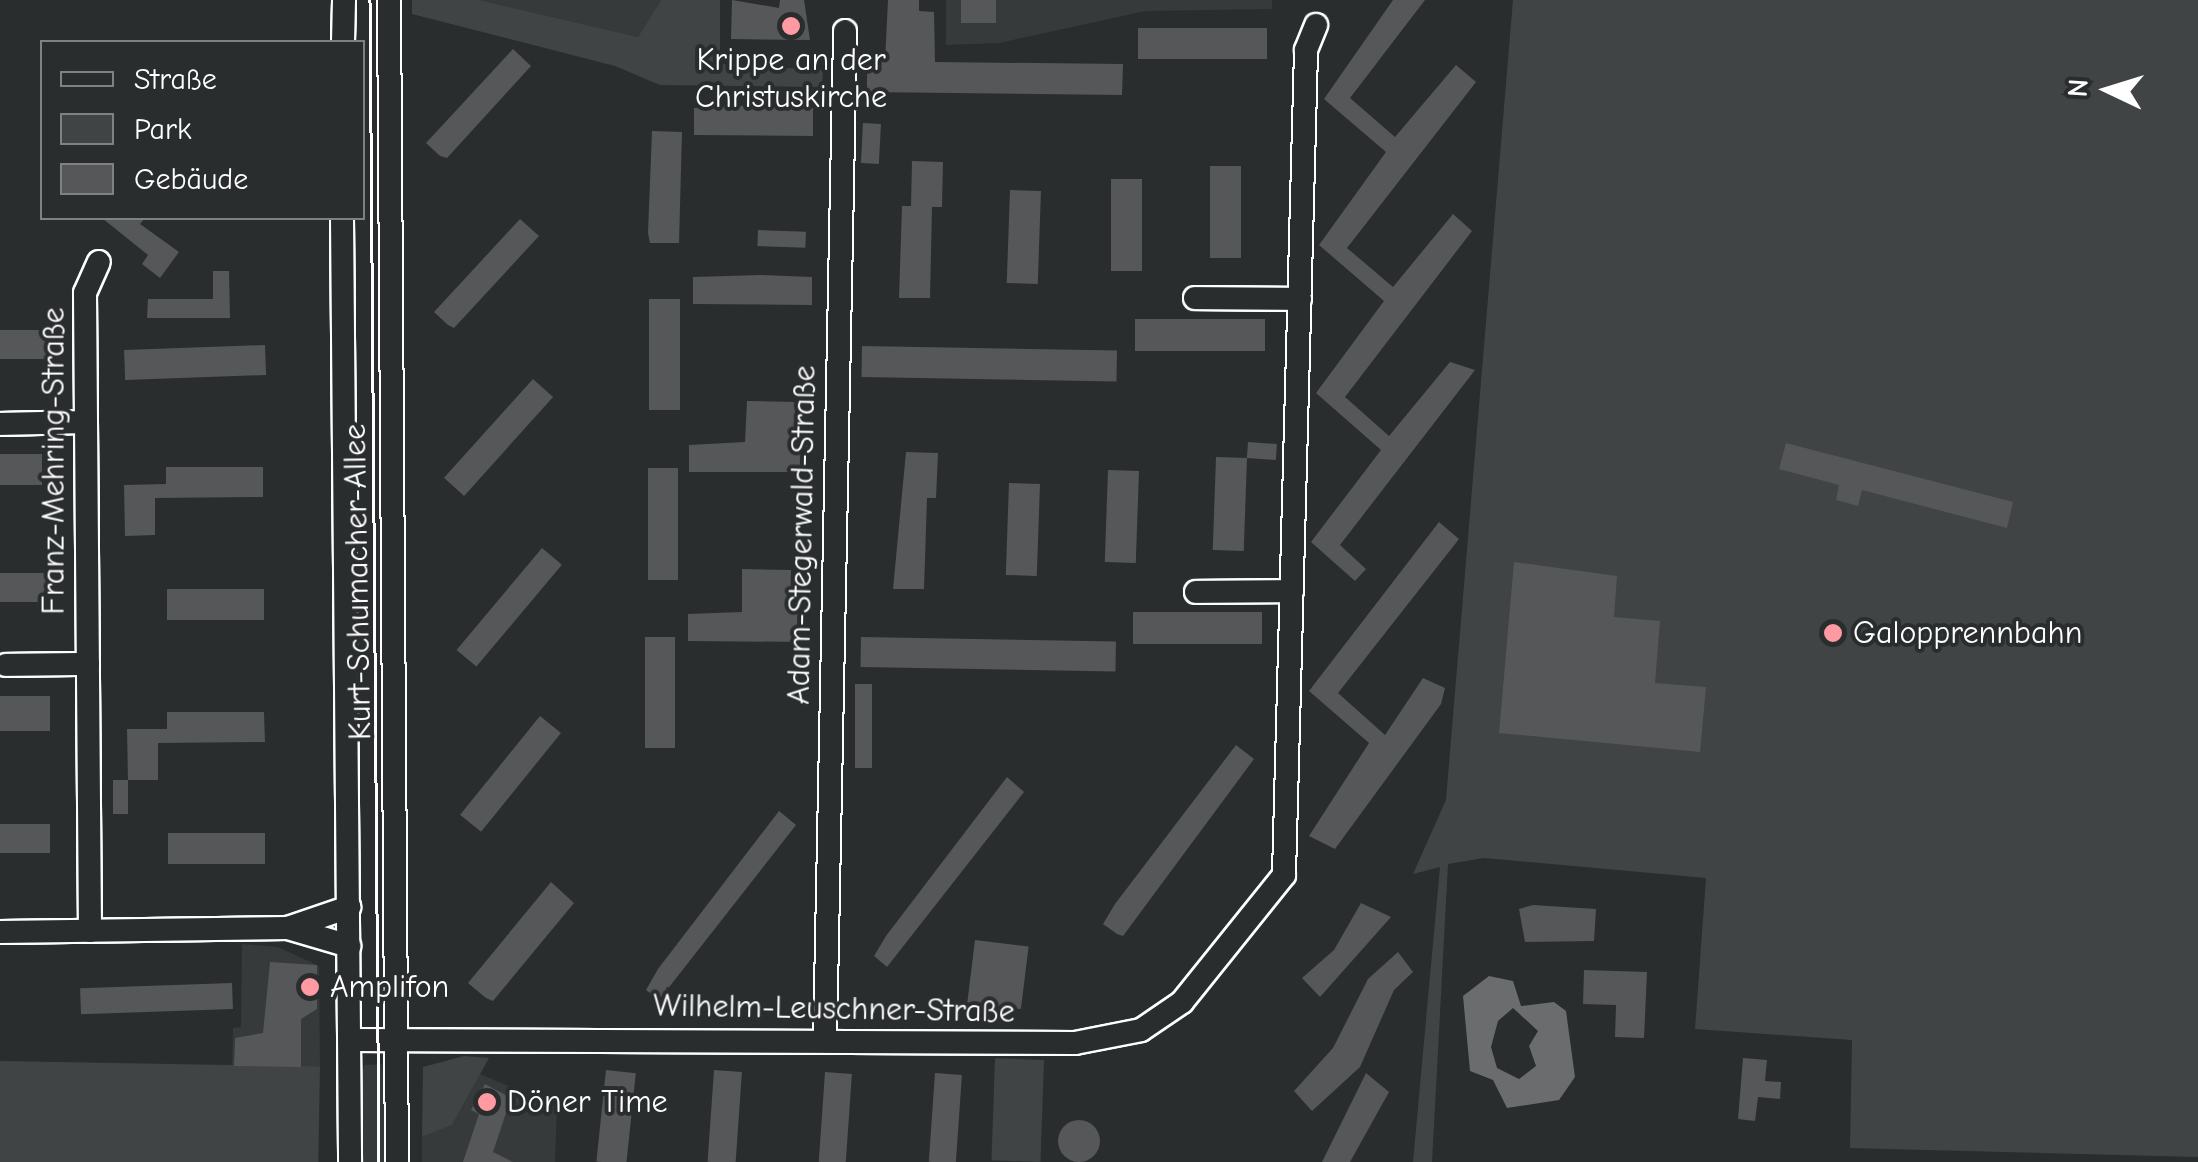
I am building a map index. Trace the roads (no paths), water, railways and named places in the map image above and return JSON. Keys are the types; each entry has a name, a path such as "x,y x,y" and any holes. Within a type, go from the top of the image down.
{"street":[{"path":"343,40 344,0"},
{"name":"Kurt-Schumacher-Allee","path":"389,0 397,1162"},
{"name":"Wilhelm-Leuschner-Straße","path":"350,1040 1119,1037 1182,1002 1264,908 1284,874 1306,50 1316,25"},
{"name":"Adam-Stegerwald-Straße","path":"824,1040 845,31"},
{"name":"Kurt-Schumacher-Allee","path":"342,220 350,1162"},
{"name":"Franz-Mehring-Straße","path":"90,930 85,293 99,262"},
{"path":"1195,298 1300,299"},
{"path":"0,424 86,422"},
{"path":"1196,592 1292,591"},
{"path":"6,665 88,664"},
{"path":"288,928 349,908"},
{"path":"0,932 288,928 350,946"}],"tram line":[{"path":"370,0 379,1162"}],"place":[{"name":"Krippe an der Christuskirche","path":"791,26"},
{"name":"Galopprennbahn","path":"1833,633"},
{"name":"Amplifon","path":"310,987"},
{"name":"Döner Time","path":"487,1102"}]}
